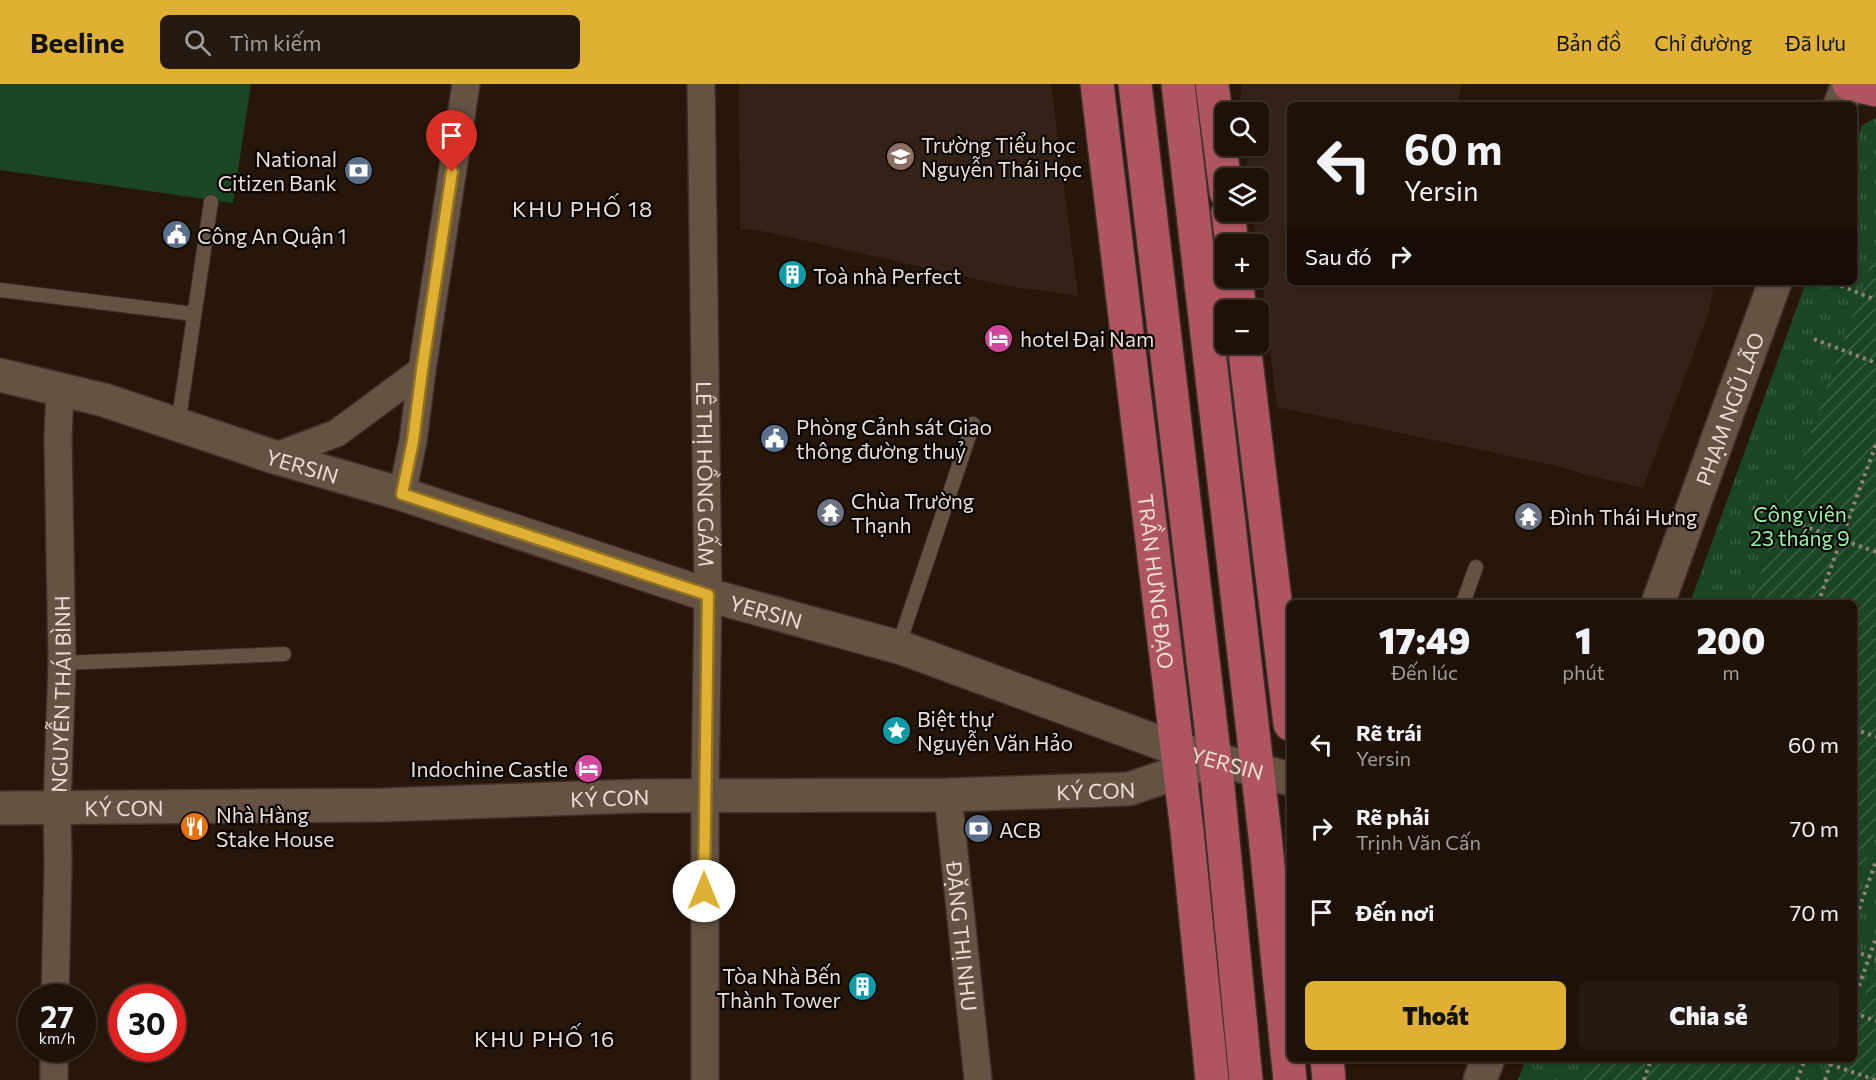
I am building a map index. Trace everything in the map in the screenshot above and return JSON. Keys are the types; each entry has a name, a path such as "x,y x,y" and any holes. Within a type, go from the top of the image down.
{"main road":[{"name":"TRẦN HƯNG ĐẠO","path":"1096,84 1178,760 1212,1080"},
{"name":"TRẦN HƯNG ĐẠO","path":"1135,84 1215,759 1246,1080"},
{"path":"1178,84 1287,1052"},
{"path":"1212,84 1215,107"},
{"path":"1849,84 1876,90"},
{"path":"1183,129 1215,122"},
{"path":"1103,140 1141,134"},
{"path":"1201,286 1237,289"},
{"path":"1122,298 1160,293"},
{"path":"1245,354 1287,699"},
{"path":"1232,557 1269,552"},
{"path":"1155,570 1192,565"},
{"path":"1288,1062 1290,1080"},
{"path":"1327,1062 1329,1080"}],"street":[{"path":"402,494 413,441 466,84"},
{"name":"LÊ THỊ HỒNG GẤM","path":"701,84 708,595 705,1080"},
{"path":"1841,102 1849,84"},
{"name":"PHẠM NGŨ LÃO","path":"1659,600 1774,285"},
{"path":"274,457 337,432 422,370"},
{"name":"YERSIN","path":"0,375 104,400 274,457 402,494 708,595 898,647 1178,760 1215,759 1287,778"},
{"name":"NGUYỄN THÁI BÌNH","path":"55,984 57,808 62,663 58,438 60,389"},
{"name":"KÝ CON","path":"0,808 383,805 626,796 948,795 1129,789 1178,760"},
{"name":"ÐẶNG THỊ NHU","path":"948,795 978,1080"},
{"path":"54,1062 54,1080"},
{"path":"1480,1080 1487,1062"}],"lane":[{"path":"178,425 211,202"},
{"path":"0,290 194,314"},
{"path":"898,647 973,424"},
{"path":"1464,600 1476,567"},
{"path":"62,663 284,654"}],"path":[{"path":"1839,285 1876,300"},
{"path":"1814,339 1876,363"},
{"path":"1819,600 1876,444"},
{"path":"1753,508 1876,552"},
{"path":"1857,730 1876,737"},
{"path":"1857,915 1876,861"},
{"path":"1857,991 1876,938"},
{"path":"1857,952 1876,959"},
{"path":"1857,1014 1876,1021"},
{"path":"1644,1080 1650,1062"},
{"path":"1797,1080 1804,1062"},
{"path":"1825,1080 1830,1064 1875,1080"}],"shaded area":[{"name":"Trường Tiểu học Nguyễn Thái Học","path":"739,84 1051,84 1078,296 1007,286 757,230 740,229"},
{"path":"1242,84 1462,84 1458,102 1287,102 1287,285 1714,285 1708,315 1643,488 1557,466 1277,407 1269,340 1269,300 1264,300 1263,288 1269,288 1269,234 1256,234 1254,222 1269,222 1269,168 1248,168 1246,156 1269,156 1269,102 1240,102"}],"green space":[{"path":"0,84 251,84 233,203 0,170"},
{"name":"Công viên 23 tháng 9","path":"1876,118 1876,1080 1518,1080 1525,1062 1857,1062 1857,600 1691,600 1805,285 1857,285 1857,139 1862,125"},
{"path":"1876,250 1876,830 1857,884 1857,600 1751,600"},
{"path":"1876,965 1876,1080 1835,1080 1841,1062 1857,1062 1857,1018"},
{"path":"1587,1062 1793,1062 1787,1080 1580,1080"}],"place":[{"name":"Trường Tiểu học Nguyễn Thái Học","path":"900,156"},
{"name":"National Citizen Bank","path":"358,170"},
{"name":"Công An Quận 1","path":"176,235"},
{"name":"Toà nhà Perfect","path":"792,275"},
{"name":"hotel Đại Nam","path":"999,338"},
{"name":"Phòng Cảnh sát Giao thông đường thuỷ","path":"775,438"},
{"name":"Chùa Trường Thạnh","path":"830,512"},
{"name":"Đình Thái Hưng","path":"1529,516"},
{"name":"Biệt thự Nguyễn Văn Hảo","path":"896,730"},
{"name":"Indochine Castle","path":"589,768"},
{"name":"Nhà Hàng Stake House","path":"195,826"},
{"name":"ACB","path":"978,829"},
{"name":"Tòa Nhà Bến Thành Tower","path":"862,987"}],"district":[{"name":"KHU PHỐ 18","path":"583,208"},
{"name":"KHU PHỐ 16","path":"545,1038"}],"route":[{"path":"452,172 413,441 402,494 708,595 704,891"}]}
